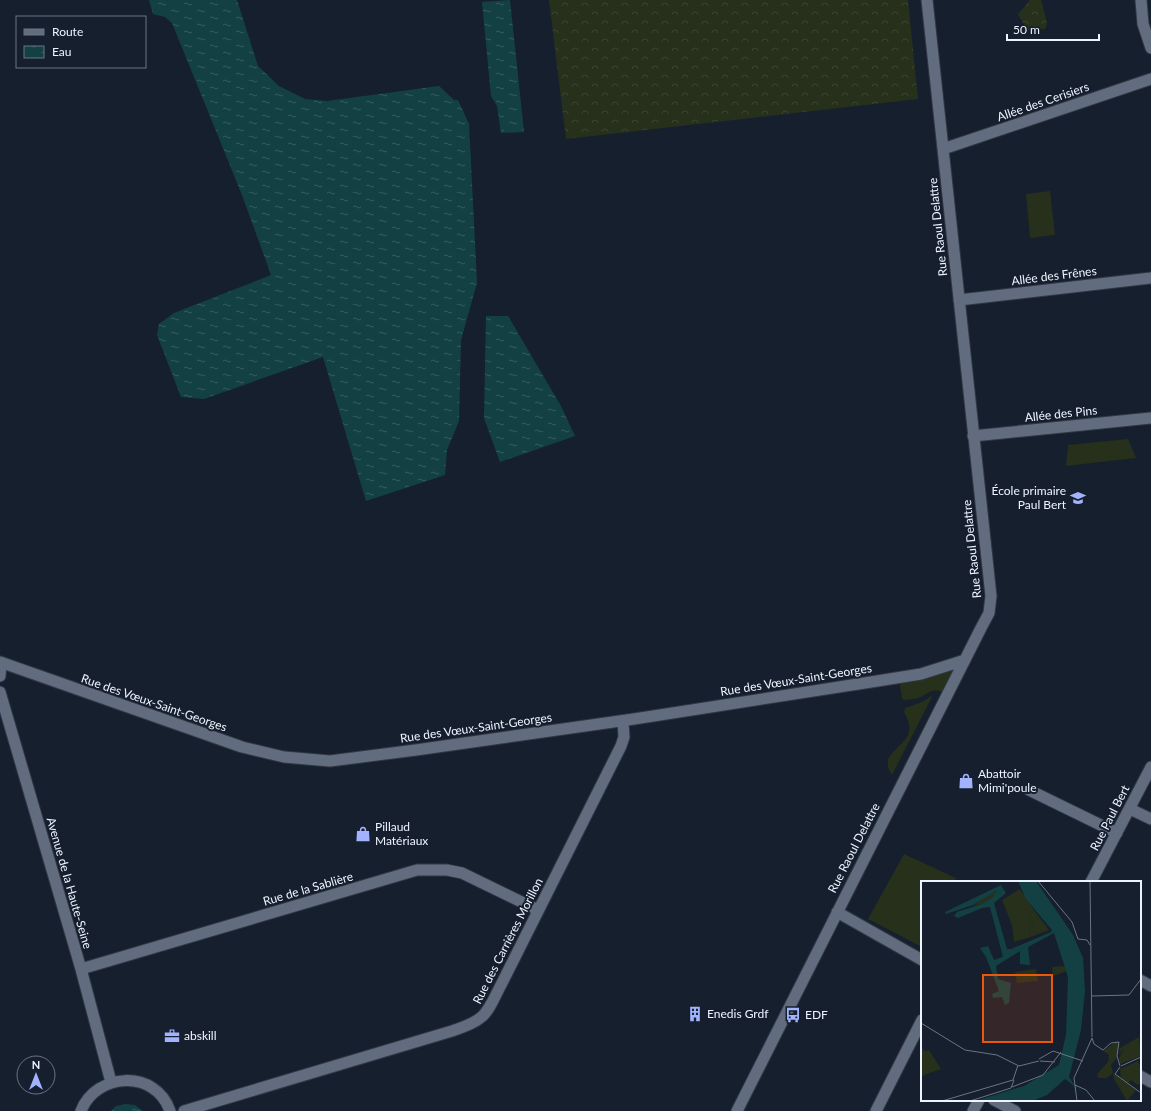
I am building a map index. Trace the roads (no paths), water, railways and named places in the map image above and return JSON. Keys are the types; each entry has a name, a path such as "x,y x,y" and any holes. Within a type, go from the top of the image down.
{"street":[{"name":"Rue Raoul Delattre","path":"737,1111 989,613 991,596 927,0"},
{"path":"1141,0 1143,24 1150,45"},
{"name":"Allée des Cerisiers","path":"943,149 1151,79"},
{"name":"Allée des Frênes","path":"959,300 1151,278"},
{"name":"Allée des Pins","path":"974,436 1151,418"},
{"name":"Rue des Vœux-Saint-Georges","path":"0,663 242,747 263,753 306,760 330,760 416,750 623,721 921,674 965,660"},
{"path":"0,663 0,676"},
{"name":"Avenue de la Haute-Seine","path":"0,692 81,970 111,1082"},
{"name":"Rue des Carrières Morillon","path":"184,1111 473,1024 485,1015 621,746 624,737 623,721"},
{"name":"Rue Paul Bert","path":"1092,881 1151,767"},
{"path":"1028,790 1117,833"},
{"path":"1130,809 1151,819"},
{"name":"Rue de la Sablière","path":"81,970 417,870 447,870 462,873 538,910"},
{"path":"837,912 921,959"},
{"path":"1141,981 1151,986"},
{"path":"876,1111 921,1022"},
{"path":"1141,1077 1151,1082"},
{"path":"81,1111 92,1094 111,1082 128,1080 145,1084 159,1094 170,1111"},
{"path":"973,1111 978,1101"},
{"path":"996,1101 1015,1111"}],"water":[{"path":"149,0 237,0 258,66 279,86 305,99 327,101 439,86 454,100 458,100 469,124 477,283 461,340 459,421 447,450 445,475 366,501 323,357 204,399 181,397 157,335 159,324 174,313 271,275 242,195 172,23 165,17 153,14"},
{"path":"510,0 524,132 501,133 497,106 491,96 482,2"},
{"path":"486,316 508,316 561,406 575,436 500,462 484,418"},
{"path":"126,1104 135,1105 143,1111 111,1111 116,1106"}],"place":[{"name":"École primaire Paul Bert","path":"1078,498"},
{"name":"Abattoir Mimi'poule","path":"966,781"},
{"name":"Pillaud Matériaux","path":"363,834"},
{"name":"Enedis Grdf","path":"695,1014"},
{"name":"EDF","path":"793,1015"},
{"name":"abskill","path":"172,1036"}]}
